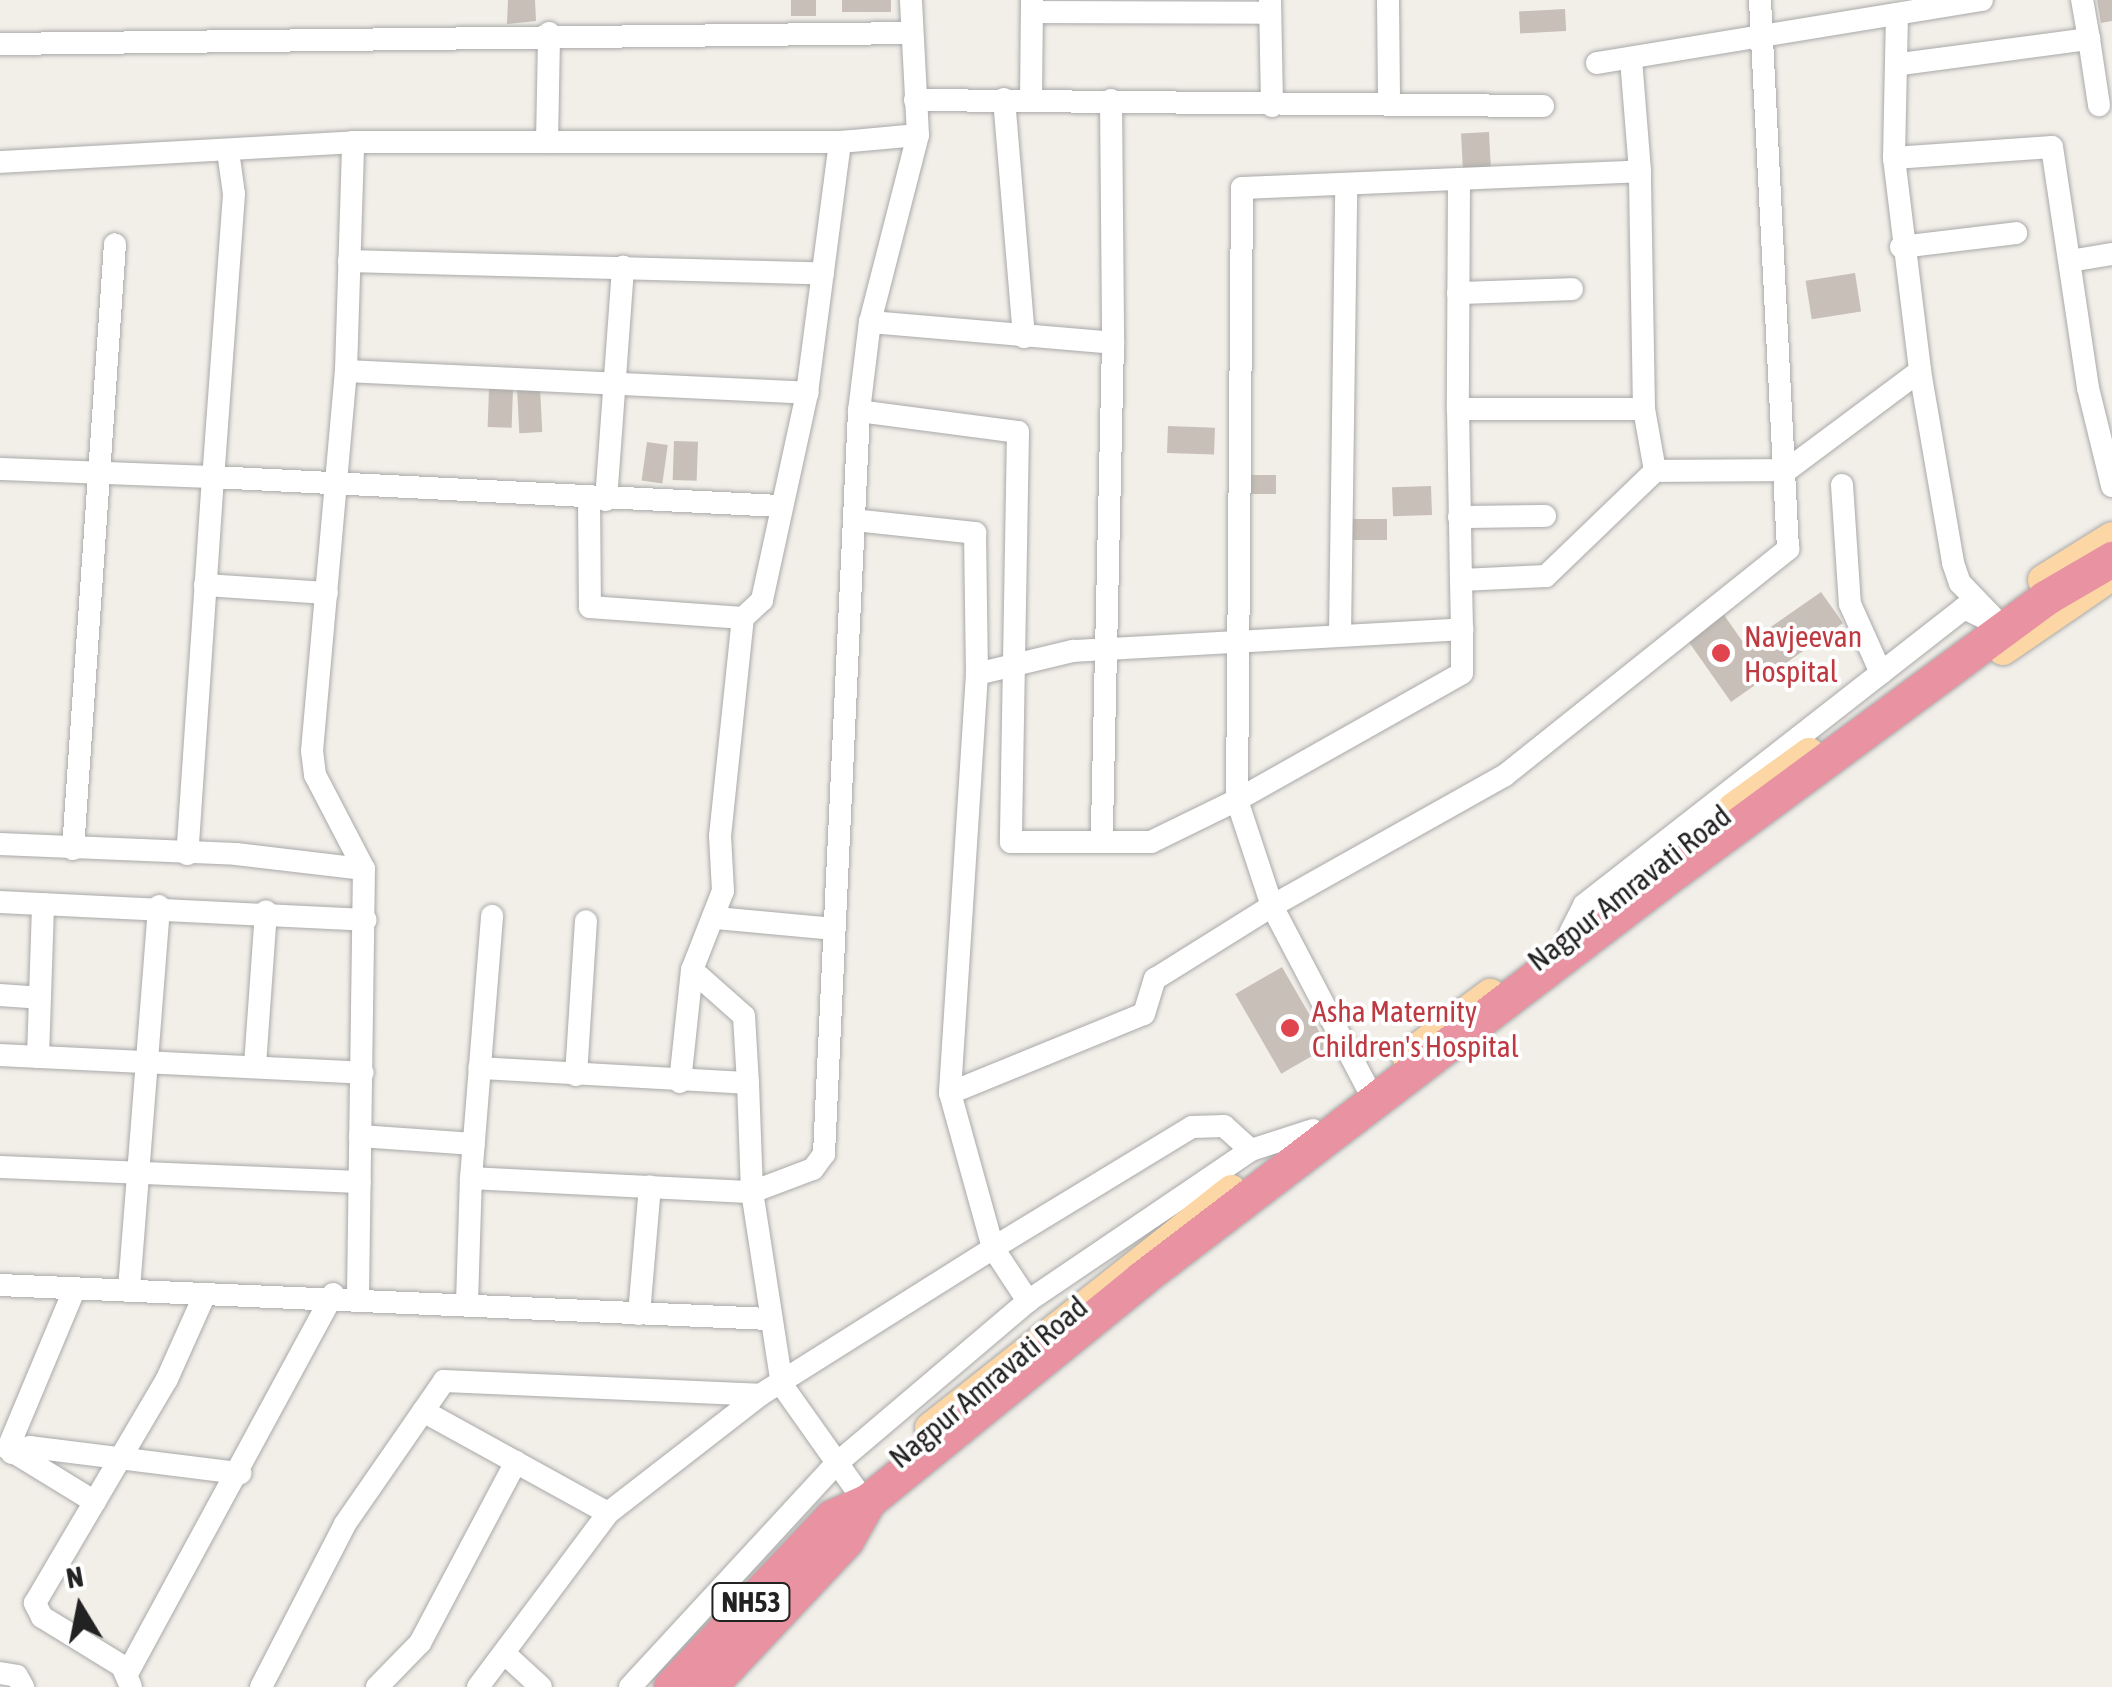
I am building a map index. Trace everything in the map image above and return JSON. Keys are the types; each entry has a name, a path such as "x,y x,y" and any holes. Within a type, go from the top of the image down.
{"highway":[{"path":"862,1496 1460,1033 2045,598 2112,559"},
{"name":"Nagpur Amravati Road","path":"708,1687 862,1496"},
{"name":"Nagpur Amravati Road","path":"671,1687 839,1529"}],"main road":[{"name":"Nagpur Amravati Road","path":"862,1496 1044,1332 1990,618 2112,537"},
{"name":"Nagpur Amravati Road","path":"839,1529 1789,805 2112,576"}],"street":[{"path":"471,1178 752,1192 821,1164 859,411 870,322 918,135 911,0"},
{"path":"1388,0 1388,104"},
{"path":"950,1093 1144,1014 1155,979 1272,906 1504,776 1788,549 1765,35 1760,0"},
{"path":"1596,64 1982,0"},
{"path":"2082,0 2100,105"},
{"path":"1031,100 1032,6 1270,7 1272,106"},
{"path":"1897,14 1901,64 1894,158 1901,247 1920,371 1953,562 1960,583 1990,618"},
{"path":"0,44 548,33 911,33"},
{"path":"547,142 548,33"},
{"path":"1901,64 2090,39"},
{"path":"1632,58 1640,171 1644,409 1655,472"},
{"path":"1004,99 1024,337"},
{"path":"915,100 1543,106"},
{"path":"1102,842 1102,649 1113,343 1111,100"},
{"path":"0,162 353,142 840,142 918,135"},
{"path":"353,142 346,371 315,775 364,869 358,1296"},
{"path":"680,1082 692,970 716,918 743,618 762,600 779,506 807,393 840,142"},
{"path":"1894,158 2052,147 2112,486"},
{"path":"187,854 234,194 228,151"},
{"path":"1368,1088 1272,906 1237,800 1234,640 1242,188 1640,171"},
{"path":"859,411 1018,432 1011,842 1151,842 1237,800 1462,673 1459,181"},
{"path":"1340,635 1346,184"},
{"path":"1901,247 2016,233"},
{"path":"73,849 102,475 115,244"},
{"path":"2070,261 2112,254"},
{"path":"350,260 823,273"},
{"path":"623,267 615,383 598,500 590,607 743,618"},
{"path":"1458,294 1572,289"},
{"path":"870,322 1113,343"},
{"path":"346,371 807,393"},
{"path":"1461,580 1546,576 1655,472 1787,470 1920,371"},
{"path":"1458,409 1644,409"},
{"path":"0,468 779,506"},
{"path":"1842,485 1850,604 1881,673"},
{"path":"1460,517 1545,516"},
{"path":"854,520 976,533 977,674 950,1093 993,1248 1028,1301"},
{"path":"206,586 327,594"},
{"path":"1570,933 1584,905 1964,608 1990,618"},
{"path":"977,674 1102,649 1462,630"},
{"path":"0,844 364,869"},
{"path":"0,902 159,906 366,920"},
{"path":"38,1058 43,904"},
{"path":"129,1290 159,906"},
{"path":"256,1066 266,912"},
{"path":"467,1303 471,1178 492,916"},
{"path":"716,918 834,928"},
{"path":"576,1075 586,921"},
{"path":"692,970 744,1016 752,1192 768,1319 771,1390 862,1496"},
{"path":"0,995 40,998"},
{"path":"0,1056 363,1073"},
{"path":"480,1068 748,1083"},
{"path":"478,1687 608,1514 771,1390 1192,1127 1224,1126 1251,1150"},
{"path":"630,1687 836,1464 1028,1301 1251,1150 1313,1130"},
{"path":"360,1136 474,1144"},
{"path":"0,1167 140,1176 360,1182"},
{"path":"640,1314 650,1186"},
{"path":"0,1285 205,1294 333,1294 768,1319"},
{"path":"7,1448 74,1288"},
{"path":"205,1294 167,1379 118,1457 36,1610 129,1680 333,1294"},
{"path":"261,1687 344,1524 444,1381 771,1390"},
{"path":"423,1411 608,1514"},
{"path":"7,1448 30,1447 240,1473"},
{"path":"7,1448 95,1502"},
{"path":"377,1687 420,1643 516,1462"},
{"path":"504,1653 541,1687"},
{"path":"0,1673 18,1676 23,1687"}],"building":[{"path":"508,0 535,0 536,21 507,24"},
{"path":"791,0 816,0 816,16 791,16"},
{"path":"842,0 891,0 891,12 842,12"},
{"path":"2097,0 2112,0 2112,21 2101,23"},
{"path":"1565,9 1566,31 1520,33 1519,11"},
{"path":"1489,132 1491,171 1463,172 1461,133"},
{"path":"1855,273 1861,312 1812,319 1806,281"},
{"path":"489,388 513,389 512,428 488,427"},
{"path":"540,388 542,432 519,433 517,389"},
{"path":"1168,426 1215,428 1214,455 1167,453"},
{"path":"674,441 698,442 697,481 673,480"},
{"path":"647,442 668,445 662,484 642,481"},
{"path":"1243,475 1276,475 1276,494 1243,494"},
{"path":"1431,486 1432,515 1393,516 1392,487"},
{"path":"1348,519 1387,519 1387,540 1348,540"},
{"path":"1821,592 1843,623 1731,702 1686,638 1722,612 1745,645"},
{"path":"1282,967 1328,1047 1281,1074 1235,994"}],"place":[{"name":"Navjeevan Hospital","path":"1721,653"},
{"name":"Asha Maternity Children's Hospital","path":"1290,1028"}]}
